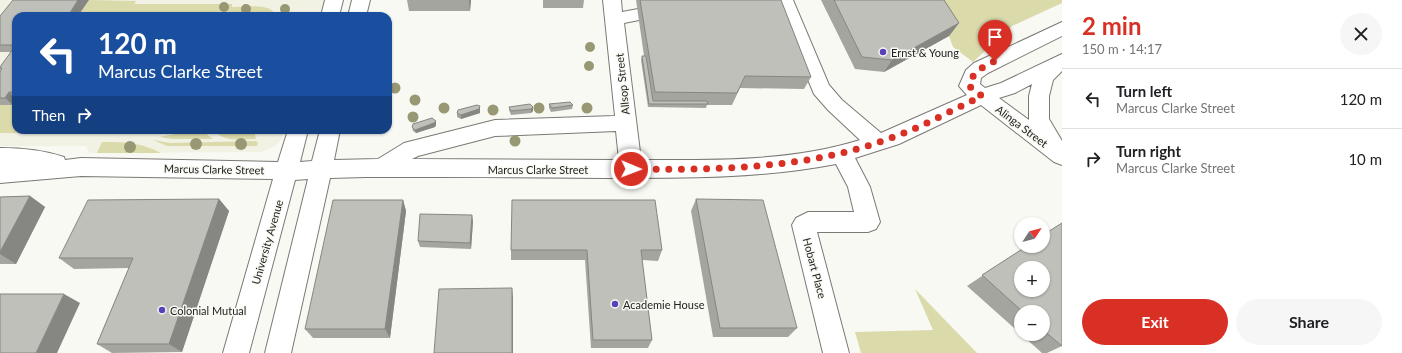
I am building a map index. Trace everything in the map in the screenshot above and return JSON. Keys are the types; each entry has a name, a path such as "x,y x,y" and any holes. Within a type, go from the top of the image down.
{"street":[{"path":"331,12 334,0"},
{"path":"358,12 361,0"},
{"name":"Allsop Street","path":"612,0 631,169"},
{"path":"784,0 821,89 835,105 878,143"},
{"path":"615,19 638,15"},
{"path":"982,96 969,86 970,80 977,71 1062,28"},
{"path":"1061,56 1041,83 1039,102 1040,120 1042,126 1062,156"},
{"name":"Marcus Clarke Street","path":"0,174 81,167 321,171 382,168 710,169 772,165 806,161 842,154 878,143 917,127 982,96 1008,88 1061,56"},
{"name":"Alinga Street","path":"982,96 1062,156"},
{"path":"382,168 412,149 492,128 626,123"},
{"name":"University Avenue","path":"236,353 297,134"},
{"path":"278,353 329,134"},
{"name":"Hobart Place","path":"836,353 804,225 808,222 868,222 859,187 842,154"},
{"name":"Marcus Clarke Street","path":"0,157 24,157 81,167"}],"shaded area":[{"path":"0,0 326,0 322,12 12,12 12,134 283,134 280,141 274,147 261,152 90,153 86,146 0,146"}],"green space":[{"path":"89,0 136,1 134,4 232,4 232,7 264,7 273,12 81,12"},
{"path":"927,0 1062,0 1062,3 1012,26 973,62 953,47 949,36"},
{"path":"0,105 12,105 12,133 0,133"},
{"path":"176,134 207,134 213,139 172,139 159,137"},
{"path":"218,134 255,134 256,139 239,140 222,137"},
{"path":"153,140 170,143 256,141 258,143 257,146 167,146"},
{"path":"102,142 132,143 161,153 97,153"},
{"path":"915,289 977,353 861,353 855,332 933,330"}],"building":[{"path":"13,0 78,0 70,12 12,12 12,45 0,45 0,16"},
{"path":"640,0 781,0 811,77 745,76 737,93 655,92"},
{"name":"Ernst & Young","path":"834,0 944,0 959,23 892,60 862,57"},
{"path":"12,50 12,92 9,92 5,98 0,98 0,72 2,68 0,67"},
{"path":"642,56 646,56 653,101 707,101 708,104 649,104"},
{"path":"570,102 573,105 552,108 549,104"},
{"path":"530,104 533,107 531,109 511,111 509,107"},
{"path":"477,105 480,106 479,109 461,115 457,113 458,110"},
{"path":"432,118 436,121 434,123 415,130 412,127 413,124"},
{"path":"30,196 0,252 0,197"},
{"name":"Colonial Mutual","path":"219,199 169,344 97,344 133,258 59,258 88,200"},
{"path":"696,199 763,200 797,328 720,328"},
{"path":"333,200 403,200 385,329 305,329"},
{"name":"Academie House","path":"512,200 655,200 662,250 641,250 652,340 593,340 587,250 511,250"},
{"path":"420,214 472,215 470,243 418,241"},
{"path":"1062,223 1062,346 1050,336 1050,305 1015,305 982,275 1016,253 1050,253 1050,231"},
{"path":"512,288 512,353 434,353 439,289"},
{"path":"0,294 64,294 36,353 0,353"}],"place":[{"name":"Ernst & Young","path":"883,52"},
{"name":"Academie House","path":"615,304"},
{"name":"Colonial Mutual","path":"162,310"}],"route":[{"path":"631,169 710,169 772,165 806,161 842,154 892,138 982,96 969,86 970,80 977,71 995,61"}]}
